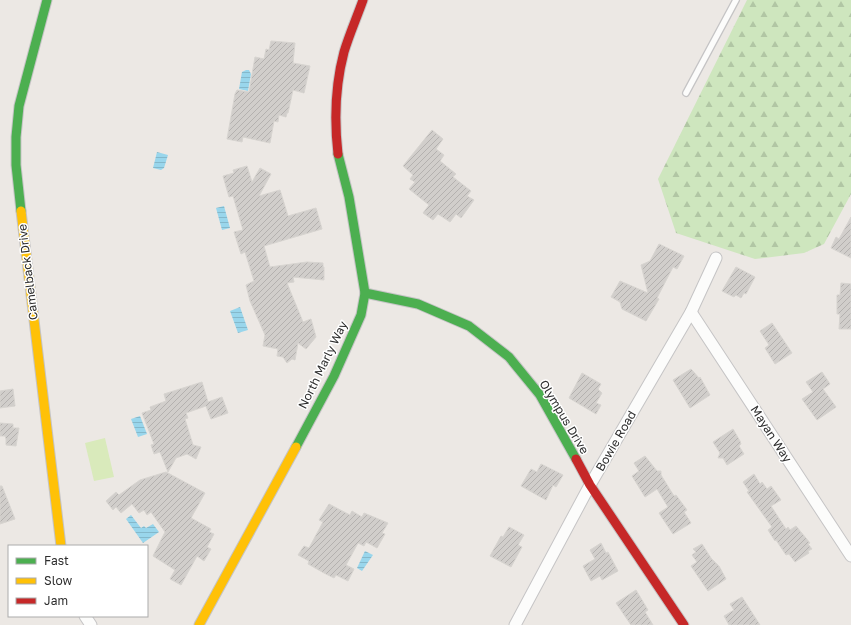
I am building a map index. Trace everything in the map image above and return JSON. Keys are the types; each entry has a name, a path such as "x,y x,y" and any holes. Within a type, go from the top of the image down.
{"street":[{"name":"Camelback Drive","path":"47,0 19,106 16,137 16,165 61,545"},
{"name":"North Marly Way","path":"199,625 334,376 356,327 366,292 349,197 338,157 335,128 335,102 344,52 363,0"},
{"name":"Bowie Road","path":"515,625 590,485 691,312 716,258"},
{"name":"Olympus Drive","path":"366,292 418,304 469,326 509,357 540,395 590,485 684,625"},
{"name":"Mayan Way","path":"691,312 851,556"}],"lane":[{"path":"686,93 736,0"}],"green space":[{"path":"747,0 851,0 851,194 824,244 804,253 755,259 676,233 658,179"},
{"path":"105,438 114,477 94,481 85,443"}],"water":[{"path":"249,70 251,74 248,91 239,89 242,72"},
{"path":"157,152 168,155 164,168 161,170 153,168"},
{"path":"224,206 230,228 222,230 216,208"},
{"path":"240,307 248,330 238,333 230,311"},
{"path":"140,416 147,434 138,437 131,419"},
{"path":"131,515 141,528 144,526 146,528 153,524 159,532 143,543 126,519"},
{"path":"365,551 373,555 362,571 357,568"}],"building":[{"path":"271,41 295,43 293,63 310,66 304,93 293,90 286,117 279,115 278,122 274,121 270,143 243,137 242,142 227,139 235,94 237,90 249,92 255,57 264,59 266,49 269,50"},
{"path":"432,130 443,139 436,149 444,155 440,161 456,174 453,177 471,191 467,196 474,200 461,218 456,214 450,222 438,214 433,220 423,213 429,205 409,189 415,182 410,179 413,175 403,166"},
{"path":"247,166 252,182 260,168 271,174 259,196 280,190 288,216 316,208 322,229 264,246 270,267 307,262 323,263 324,267 324,280 293,277 294,282 287,283 303,322 311,319 316,337 306,349 298,343 295,360 292,359 287,363 283,357 277,356 278,349 263,346 265,335 250,301 246,285 254,281 245,252 241,254 234,232 243,230 233,196 229,197 223,176 234,173 233,170"},
{"path":"851,217 851,258 831,248 836,237 839,239"},
{"path":"659,244 684,256 677,269 673,267 657,298 659,299 646,321 622,309 620,302 611,297 620,281 648,293 641,265 650,261"},
{"path":"736,267 755,277 746,294 744,293 741,298 736,295 734,297 722,291"},
{"path":"841,283 851,284 851,329 839,329 840,314 837,314 837,295 840,295"},
{"path":"772,323 792,353 775,364 765,348 769,345 760,331"},
{"path":"691,369 699,378 700,377 710,395 690,408 673,380"},
{"path":"822,372 830,384 823,389 836,407 817,420 802,399 813,392 806,382"},
{"path":"582,373 601,384 598,389 602,393 596,403 601,405 596,414 569,398"},
{"path":"202,382 208,402 222,397 228,413 211,419 206,406 186,413 188,418 185,419 193,445 201,447 196,459 187,454 176,458 168,472 160,452 154,454 151,445 154,444 142,413 151,410 150,407 166,401 164,394"},
{"path":"13,389 15,406 0,408 0,391"},
{"path":"0,423 13,424 13,428 19,428 16,446 6,445 5,436 0,436"},
{"path":"733,429 740,441 741,444 739,446 744,454 727,465 723,458 718,458 720,453 713,442"},
{"path":"645,456 657,471 661,471 661,475 674,496 676,495 687,510 684,512 691,523 673,534 659,513 668,507 657,489 645,497 632,476 639,471 634,463"},
{"path":"541,464 563,475 556,487 553,485 546,500 521,486 531,469 537,472"},
{"path":"166,472 205,493 191,518 211,529 209,532 214,534 207,547 211,549 204,561 197,556 181,585 170,579 175,570 153,556 165,532 151,512 147,515 144,510 139,513 132,504 121,513 116,507 113,510 106,501 116,492 119,495 140,480"},
{"path":"754,474 760,484 762,482 767,489 771,486 781,500 771,506 786,529 788,527 790,530 796,526 810,543 808,544 812,549 808,551 809,553 795,562 789,554 786,555 776,540 775,541 768,530 772,527 747,492 749,491 743,482"},
{"path":"0,486 2,486 15,519 0,524"},
{"path":"329,504 350,515 352,511 362,517 364,513 388,523 382,533 385,534 377,548 366,542 364,546 358,543 346,565 354,569 348,581 336,575 334,578 324,573 308,564 309,561 298,555 304,546 309,548 323,522 319,520"},
{"path":"509,527 524,535 518,545 522,547 511,567 490,556 501,536 503,537"},
{"path":"601,543 606,553 608,552 618,571 602,580 600,576 591,581 583,566 595,559 590,550"},
{"path":"702,544 711,558 719,566 726,579 708,591 691,566 697,562 692,555 696,552 693,549"},
{"path":"636,590 648,610 645,612 653,625 631,625 616,603"},
{"path":"742,597 760,625 729,625 724,616 734,610 730,604"}],"traffic: fast":[{"path":"21,211 16,165 16,137 19,106 47,0"},
{"path":"296,447 334,376 361,315 365,293 349,197 338,154"},
{"path":"365,293 418,304 469,326 509,357 540,395 576,459"}],"traffic: slow":[{"path":"21,211 61,545"},
{"path":"199,625 296,447"}],"traffic: jam":[{"path":"338,154 336,103 339,77 344,52 363,0"},
{"path":"576,459 590,485 684,625"}]}
